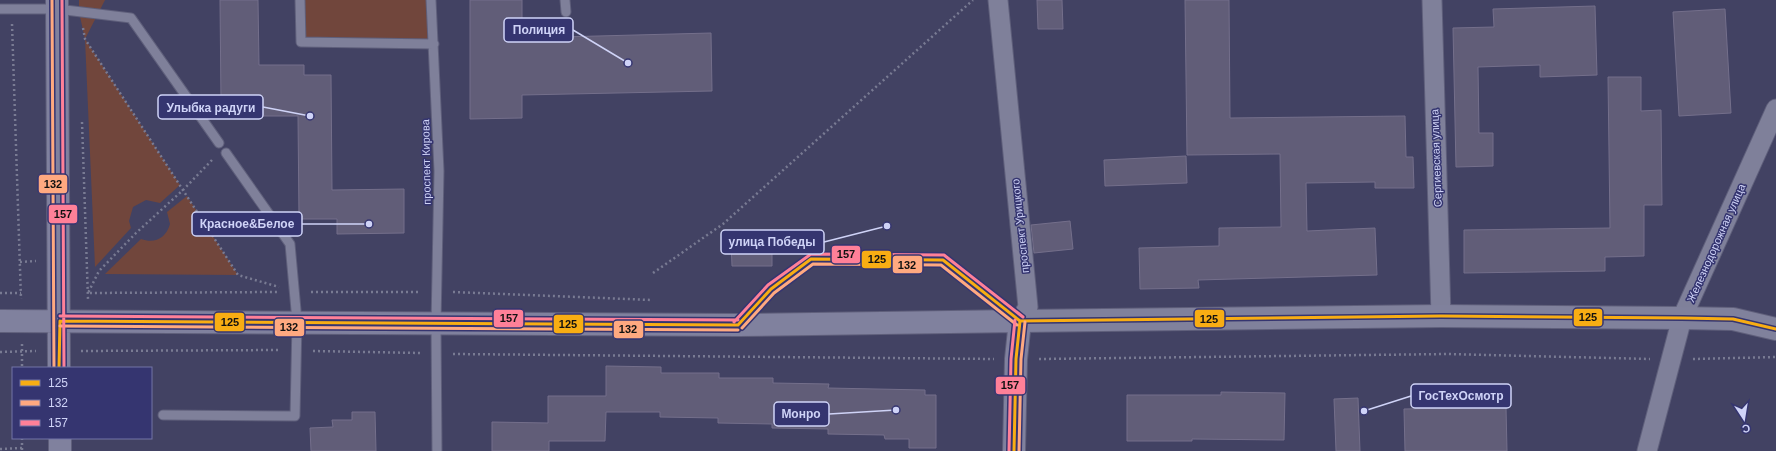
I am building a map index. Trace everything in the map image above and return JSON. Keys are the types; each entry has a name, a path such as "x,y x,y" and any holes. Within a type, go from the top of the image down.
{"main road":[{"path":"57,4 60,321 59,359"},
{"path":"0,321 298,321 436,324 738,325 1020,321"},
{"name":"проспект Урицкого","path":"1014,451 1016,359 1020,321"},
{"path":"60,439 60,451"}],"street":[{"name":"проспект Урицкого","path":"998,0 1028,307 1020,321"},
{"name":"Сергиевская улица","path":"1432,0 1441,316"},
{"name":"Железнодорожная улица","path":"1647,451 1682,318 1776,109"},
{"path":"1020,321 1441,316 1682,318 1733,319 1776,329"}],"lane":[{"path":"300,0 301,42 434,44"},
{"name":"проспект Кирова","path":"431,0 439,171 436,324 437,451"},
{"path":"565,0 566,12"},
{"path":"0,9 57,4 79,12 131,18 219,143"},
{"path":"163,415 295,416 298,321 290,244 226,153"},
{"path":"738,325 772,289 811,259 943,260 1020,321"}],"path":[{"path":"653,273 723,224 972,0"},
{"path":"11,9 22,321"},
{"path":"79,12 80,32"},
{"path":"79,12 85,38 238,275 295,292"},
{"path":"82,117 89,351"},
{"path":"88,292 99,271 136,233 183,190 213,158"},
{"path":"88,292 437,292 656,300"},
{"path":"0,294 21,293"},
{"path":"0,352 59,359 89,351 297,350 436,354 1016,359 1447,354 1671,359 1776,357"},
{"path":"0,449 22,450 22,439"}],"shaded area":[{"path":"79,0 105,0 85,39 79,12"},
{"path":"300,0 432,0 434,44 301,42"},
{"path":"85,39 180,185 160,203 146,200 133,207 129,221 131,228 95,267"},
{"path":"187,196 238,275 105,274 141,239 151,241 159,239 163,236 170,224 167,212"}],"building":[{"path":"220,0 258,0 259,65 304,65 304,75 331,75 332,190 404,189 404,233 337,234 337,219 299,219 298,116 257,116 257,102 221,103"},
{"path":"470,0 522,0 522,38 711,33 712,91 522,95 522,118 470,119"},
{"path":"1037,0 1062,0 1063,29 1038,29"},
{"path":"1185,0 1229,0 1230,118 1405,116 1406,157 1413,157 1414,188 1375,188 1375,182 1306,183 1307,231 1375,228 1377,275 1198,280 1199,288 1140,289 1139,248 1219,246 1219,228 1281,227 1280,154 1187,155"},
{"path":"1595,6 1597,75 1540,77 1540,65 1478,67 1479,133 1493,133 1493,166 1456,167 1453,28 1494,27 1493,9"},
{"path":"1725,9 1731,113 1679,116 1673,12"},
{"path":"1608,77 1641,77 1641,111 1661,110 1662,205 1644,205 1644,256 1605,257 1605,271 1464,273 1464,230 1610,228"},
{"path":"1186,156 1187,183 1105,186 1104,160"},
{"path":"1070,221 1073,249 1034,253 1031,225"},
{"path":"731,242 772,243 772,266 732,266"},
{"path":"606,366 661,367 661,373 719,373 719,378 773,378 773,383 829,384 828,388 925,390 925,395 936,395 936,448 909,448 909,439 885,439 884,435 828,434 828,429 772,428 772,424 718,423 718,418 660,417 660,412 606,412 605,441 549,441 549,451 492,451 492,422 548,423 548,396 606,396"},
{"path":"1221,392 1285,393 1284,440 1192,439 1192,441 1127,441 1127,395 1221,395"},
{"path":"1358,398 1360,451 1336,451 1334,399"},
{"path":"1506,407 1507,451 1405,451 1404,409"},
{"path":"352,412 375,412 376,451 311,451 310,428 333,427 332,420 352,420"}],"transit line":[{"name":"132","path":"52,0 54,367"},
{"name":"157","path":"62,0 64,367"},
{"name":"157","path":"734,322 768,285 811,254 944,255 1023,317"},
{"name":"125","path":"738,325 771,289 811,259 943,260 1020,321"},
{"name":"132","path":"742,328 774,293 813,264 941,265 1017,325"},
{"name":"157","path":"60,316 738,320"},
{"name":"125","path":"1020,321 1441,316 1682,318 1733,319 1776,329"},
{"name":"157","path":"1009,451 1011,359 1015,320"},
{"name":"125","path":"60,321 738,325"},
{"name":"125","path":"59,367 60,321"},
{"name":"125","path":"1014,451 1016,359 1020,321"},
{"name":"132","path":"1019,451 1021,359 1025,322"},
{"name":"132","path":"60,326 738,330"}],"place":[{"name":"Полиция","path":"628,63"},
{"name":"Улыбка радуги","path":"310,116"},
{"name":"Красное&Белое","path":"369,224"},
{"name":"улица Победы","path":"887,226"},
{"name":"Монро","path":"896,410"},
{"name":"ГосТехОсмотр","path":"1364,411"}]}
